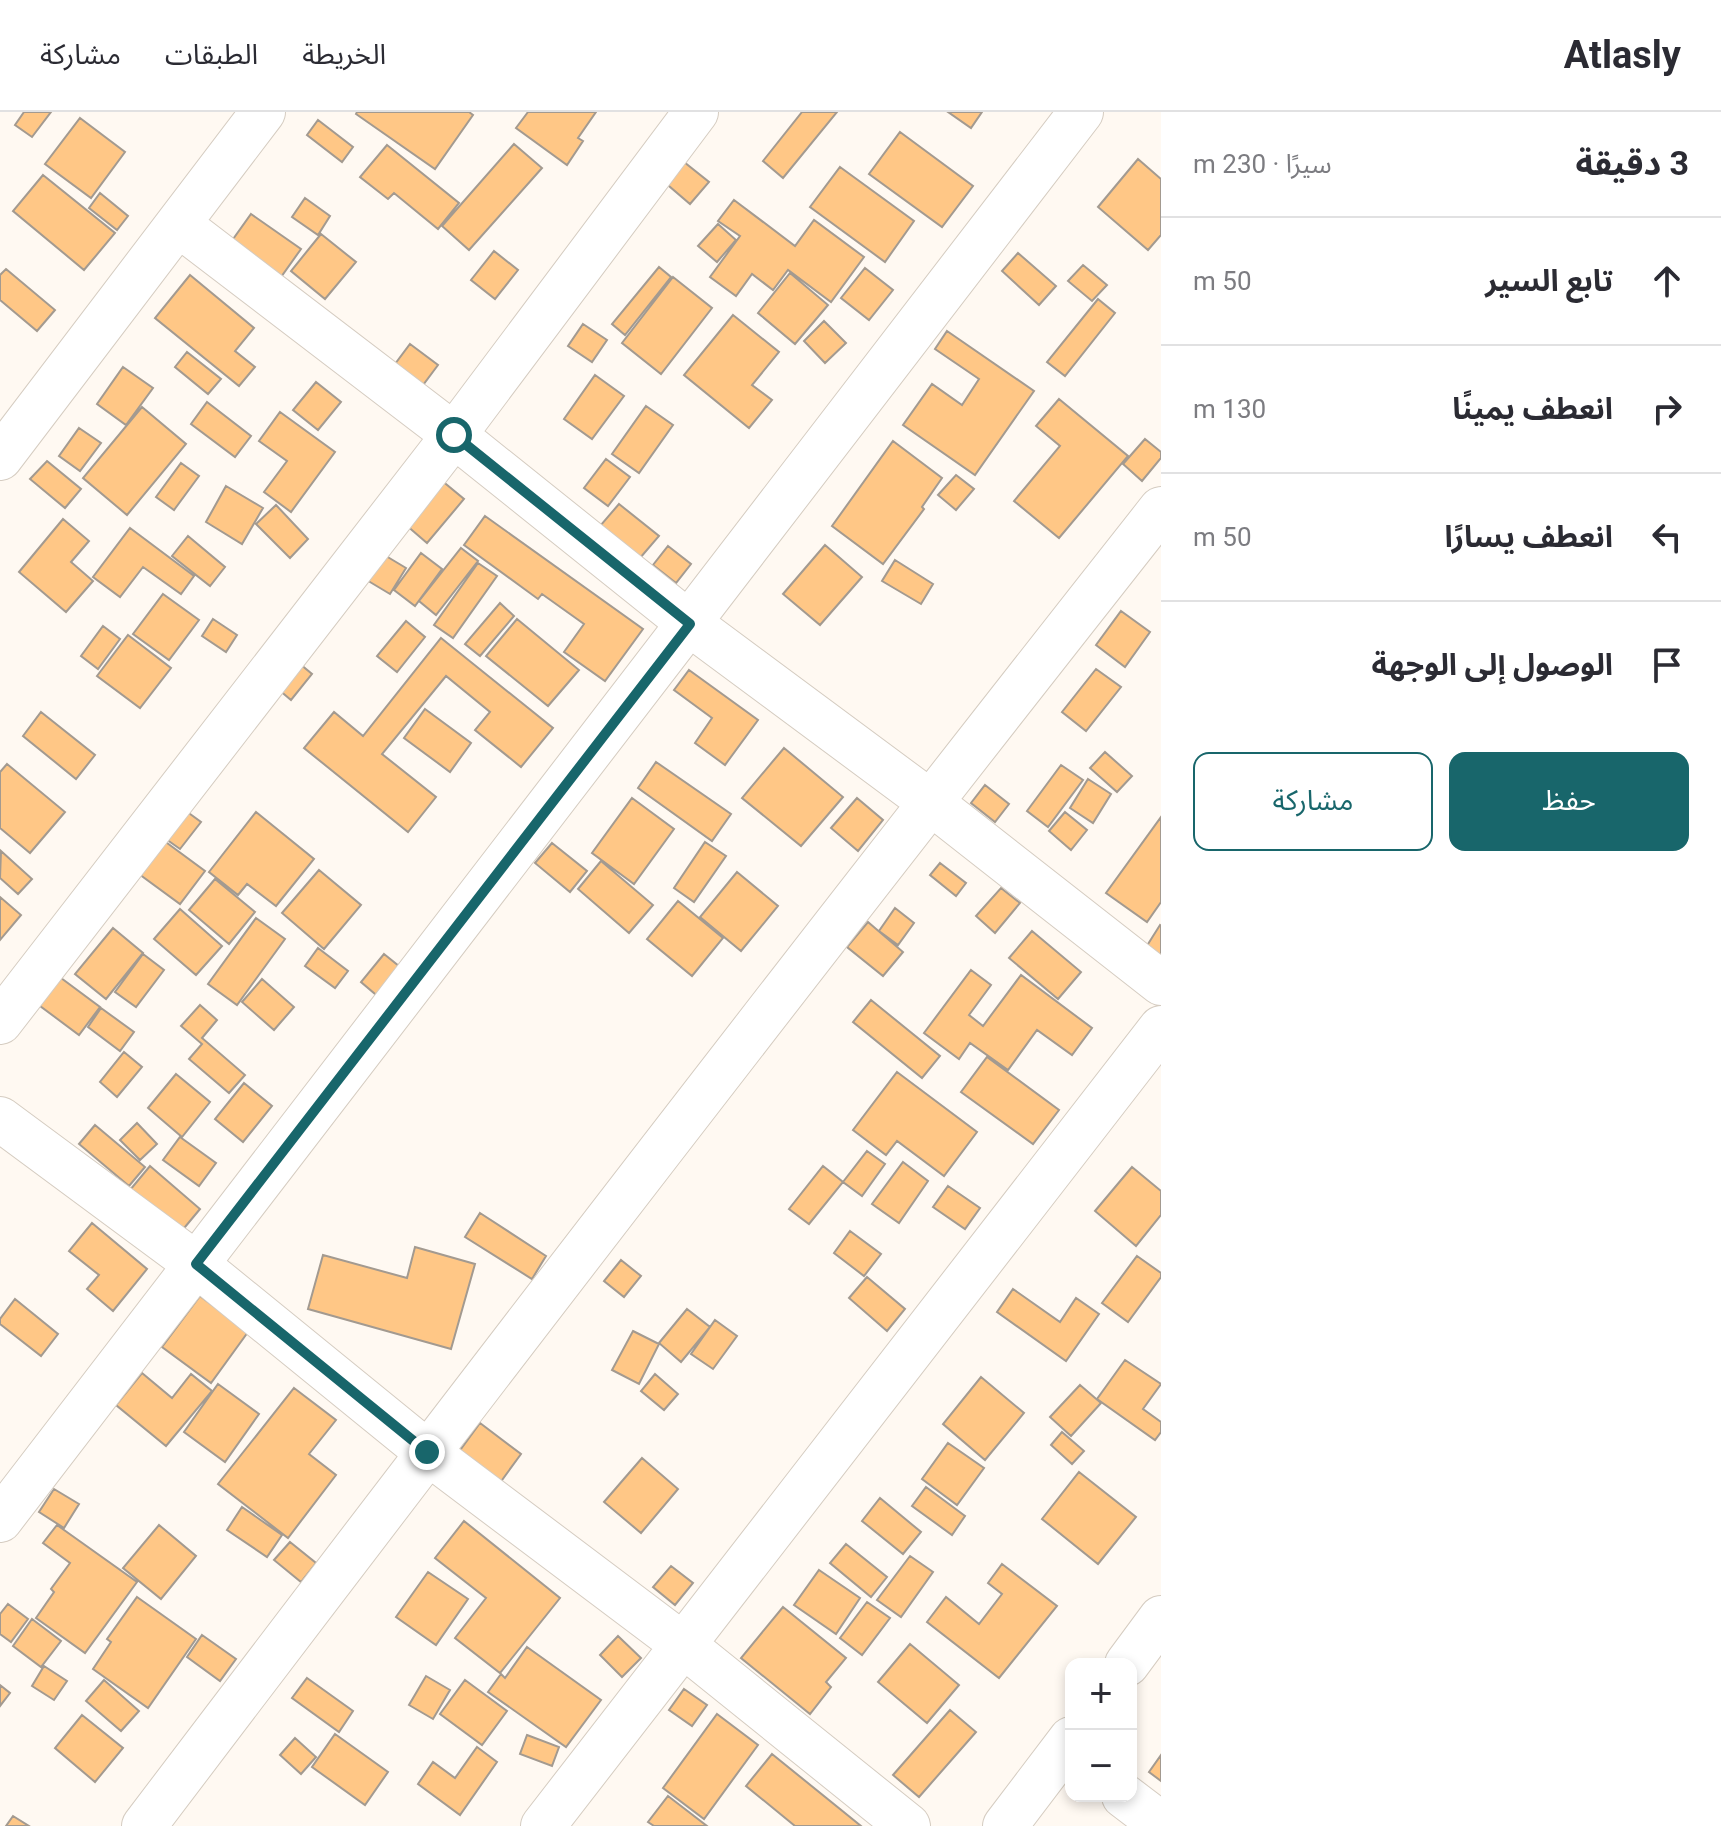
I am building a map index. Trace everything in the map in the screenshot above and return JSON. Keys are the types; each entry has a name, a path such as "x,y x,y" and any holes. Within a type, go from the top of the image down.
{"street":[{"path":"0,1022 454,435 696,112"},
{"path":"0,1520 1081,112"},
{"path":"0,458 178,224 246,118"},
{"path":"178,224 454,435 690,624 930,802 1161,983"},
{"path":"144,1826 427,1452 1161,509"},
{"path":"543,1826 1161,1028"},
{"path":"0,1119 196,1264 427,1452 682,1644 908,1826"},
{"path":"1131,1658 1161,1618"},
{"path":"1005,1826 1065,1752"},
{"path":"1132,1802 1161,1824"}],"building":[{"path":"24,112 51,112 32,137 15,125"},
{"path":"357,112 469,112 473,115 435,169"},
{"path":"528,112 596,112 578,138 583,141 567,165 516,128"},
{"path":"802,112 837,112 783,178 763,161"},
{"path":"948,112 982,112 971,128"},
{"path":"80,118 125,152 91,198 45,164"},
{"path":"318,120 353,147 342,162 307,135"},
{"path":"900,132 973,186 942,227 869,174"},
{"path":"514,144 542,168 469,250 442,226"},
{"path":"387,145 459,203 438,229 394,193 388,199 360,177"},
{"path":"679,158 709,182 690,204 662,180"},
{"path":"1138,159 1161,179 1161,235 1148,250 1098,207"},
{"path":"840,167 914,221 885,262 810,207"},
{"path":"43,175 115,233 84,270 13,211"},
{"path":"100,193 128,216 117,230 89,208"},
{"path":"305,198 330,216 318,235 292,217"},
{"path":"734,200 795,246 814,220 864,257 831,302 788,270 773,290 752,274 736,296 710,277 740,236 718,221"},
{"path":"251,214 301,249 281,277 231,242"},
{"path":"718,224 736,240 717,262 698,246"},
{"path":"321,234 356,262 325,299 291,271"},
{"path":"494,251 518,270 495,299 471,280"},
{"path":"1018,253 1056,286 1039,305 1002,271"},
{"path":"1083,265 1107,285 1092,301 1068,281"},
{"path":"659,267 671,277 625,335 612,324"},
{"path":"865,268 893,290 869,320 841,298"},
{"path":"6,269 55,310 37,331 0,300 0,275"},
{"path":"790,273 828,305 795,344 758,313"},
{"path":"190,275 254,328 235,351 255,367 239,386 155,318"},
{"path":"673,277 712,308 661,374 622,343"},
{"path":"1098,299 1115,313 1065,376 1047,362"},
{"path":"733,315 779,352 752,385 772,400 749,428 684,375"},
{"path":"824,321 846,343 825,363 804,341"},
{"path":"583,324 607,340 592,362 568,346"},
{"path":"947,331 1034,391 975,475 903,425 932,384 962,405 979,379 935,349"},
{"path":"410,344 438,365 423,385 395,364"},
{"path":"187,352 221,379 208,394 175,367"},
{"path":"123,367 153,388 126,425 97,404"},
{"path":"595,375 624,396 592,439 564,419"},
{"path":"316,382 341,402 318,430 293,410"},
{"path":"1059,399 1128,456 1059,538 1014,501 1060,446 1036,426"},
{"path":"207,402 251,436 235,457 191,424"},
{"path":"646,406 673,425 639,473 612,454"},
{"path":"142,407 186,444 127,515 83,478"},
{"path":"280,412 335,452 291,512 264,492 287,461 259,441"},
{"path":"79,428 101,443 80,471 59,456"},
{"path":"1145,439 1161,452 1161,458 1142,481 1123,464"},
{"path":"893,441 942,478 922,507 924,509 883,564 832,526"},
{"path":"606,459 630,477 608,506 584,488"},
{"path":"47,461 81,489 65,508 30,479"},
{"path":"181,463 199,476 174,510 156,497"},
{"path":"435,475 464,499 427,543 399,519"},
{"path":"956,475 974,489 956,510 938,495"},
{"path":"226,486 263,508 242,544 206,522"},
{"path":"619,504 659,536 640,558 600,526"},
{"path":"276,505 308,539 290,558 256,524"},
{"path":"485,516 643,629 605,681 564,652 584,624 542,594 538,599 464,545"},
{"path":"63,519 89,541 71,562 93,581 66,612 19,572"},
{"path":"130,528 194,576 181,594 143,567 120,597 93,577"},
{"path":"188,536 225,567 210,586 172,556"},
{"path":"825,545 862,577 820,625 783,594"},
{"path":"668,546 691,564 676,583 653,565"},
{"path":"461,548 478,561 436,615 419,601"},
{"path":"376,550 406,568 390,594 360,576"},
{"path":"421,553 442,569 415,606 394,590"},
{"path":"895,560 933,584 921,604 882,581"},
{"path":"478,563 497,576 453,638 434,625"},
{"path":"163,594 199,620 169,660 133,634"},
{"path":"500,603 514,616 480,656 465,644"},
{"path":"1121,611 1150,632 1125,667 1096,645"},
{"path":"213,619 237,635 226,652 202,636"},
{"path":"517,619 579,670 548,706 486,656"},
{"path":"406,621 425,637 397,672 377,656"},
{"path":"103,626 120,639 98,669 81,656"},
{"path":"128,635 171,668 140,708 97,676"},
{"path":"441,638 553,728 521,767 475,730 490,712 446,676 382,754 436,797 408,832 304,748 334,712 363,736"},
{"path":"294,659 312,674 291,700 272,684"},
{"path":"1096,669 1121,687 1086,731 1062,712"},
{"path":"689,670 758,720 725,765 695,743 712,718 674,690"},
{"path":"425,709 471,743 450,772 404,738"},
{"path":"41,712 95,755 76,779 23,736"},
{"path":"784,748 843,797 801,846 742,798"},
{"path":"1105,752 1132,776 1117,792 1090,768"},
{"path":"656,762 731,814 712,841 638,788"},
{"path":"7,764 65,812 30,853 0,828 0,772"},
{"path":"1061,765 1083,780 1048,827 1027,811"},
{"path":"1088,779 1111,794 1093,823 1070,808"},
{"path":"985,785 1009,804 995,822 971,803"},
{"path":"632,798 674,829 634,884 592,853"},
{"path":"857,798 883,820 858,851 831,828"},
{"path":"186,811 201,822 180,849 166,839"},
{"path":"256,812 314,859 276,906 247,884 238,895 209,872"},
{"path":"1065,812 1087,830 1071,850 1049,831"},
{"path":"1161,817 1161,902 1147,922 1106,893"},
{"path":"163,840 205,871 180,904 139,874"},
{"path":"705,842 726,856 694,902 674,888"},
{"path":"552,843 587,871 570,892 535,863"},
{"path":"1,851 32,879 18,894 0,878"},
{"path":"601,861 653,905 629,933 578,889"},
{"path":"940,863 966,883 956,896 930,875"},
{"path":"319,870 361,905 324,949 282,913"},
{"path":"737,872 778,906 741,951 700,917"},
{"path":"215,879 255,912 229,944 189,910"},
{"path":"1001,888 1020,903 995,933 976,916"},
{"path":"0,897 21,915 0,940"},
{"path":"678,901 723,938 692,976 647,939"},
{"path":"895,908 914,923 898,945 879,931"},
{"path":"180,909 222,946 196,975 154,939"},
{"path":"256,918 285,939 237,1005 208,984"},
{"path":"868,922 903,952 883,976 847,947"},
{"path":"1161,926 1161,974 1138,960"},
{"path":"113,928 143,953 106,999 75,974"},
{"path":"1032,931 1081,972 1058,999 1009,958"},
{"path":"318,948 348,971 335,988 305,966"},
{"path":"143,954 164,970 136,1007 115,992"},
{"path":"384,954 405,971 381,999 361,982"},
{"path":"971,970 991,985 969,1015 983,1026 1021,975 1092,1028 1072,1055 1037,1030 1008,1070 970,1043 959,1059 924,1033"},
{"path":"57,975 100,1007 79,1035 36,1003"},
{"path":"262,979 294,1007 274,1030 242,1002"},
{"path":"871,1000 940,1056 922,1078 853,1022"},
{"path":"200,1005 217,1020 202,1038 245,1075 229,1093 189,1059 202,1044 181,1026"},
{"path":"101,1008 134,1032 120,1051 88,1027"},
{"path":"124,1052 142,1067 117,1097 100,1082"},
{"path":"987,1057 1059,1110 1033,1144 961,1092"},
{"path":"897,1072 977,1132 944,1176 897,1141 886,1155 853,1130"},
{"path":"176,1074 210,1102 182,1137 148,1108"},
{"path":"244,1083 272,1106 243,1142 215,1119"},
{"path":"137,1123 157,1144 140,1160 120,1140"},
{"path":"95,1125 145,1167 129,1186 79,1144"},
{"path":"180,1137 216,1163 199,1186 163,1160"},
{"path":"867,1151 885,1164 862,1196 843,1182"},
{"path":"903,1162 928,1181 899,1223 872,1204"},
{"path":"150,1166 200,1209 180,1233 130,1190"},
{"path":"823,1166 843,1182 809,1224 789,1209"},
{"path":"1132,1167 1161,1191 1161,1215 1136,1246 1095,1211"},
{"path":"948,1186 980,1208 965,1229 933,1207"},
{"path":"480,1213 546,1256 532,1279 465,1237"},
{"path":"92,1223 147,1269 113,1311 87,1289 99,1275 69,1251"},
{"path":"850,1231 881,1254 864,1276 834,1253"},
{"path":"415,1247 475,1264 451,1349 308,1309 323,1255 407,1278"},
{"path":"1137,1256 1161,1273 1161,1277 1128,1322 1102,1303"},
{"path":"621,1260 641,1276 624,1297 604,1281"},
{"path":"867,1277 905,1309 887,1331 849,1298"},
{"path":"1013,1289 1060,1322 1076,1298 1099,1314 1066,1361 997,1312"},
{"path":"200,1296 248,1332 211,1383 162,1347"},
{"path":"15,1299 58,1334 41,1356 0,1324 0,1319"},
{"path":"687,1309 710,1327 681,1362 659,1343"},
{"path":"715,1320 737,1336 713,1369 691,1354"},
{"path":"633,1331 659,1344 639,1384 612,1370"},
{"path":"1125,1360 1161,1384 1143,1409 1161,1422 1161,1432 1155,1440 1097,1399"},
{"path":"142,1373 172,1398 191,1374 212,1391 166,1446 116,1405"},
{"path":"655,1374 678,1394 664,1410 641,1391"},
{"path":"981,1377 1024,1413 985,1460 943,1424"},
{"path":"218,1384 259,1414 225,1462 184,1432"},
{"path":"1080,1385 1101,1403 1071,1436 1050,1417"},
{"path":"294,1388 336,1420 309,1454 336,1475 288,1538 218,1484"},
{"path":"480,1423 521,1454 494,1491 453,1460"},
{"path":"1062,1432 1084,1451 1072,1464 1051,1445"},
{"path":"948,1443 984,1468 957,1505 922,1479"},
{"path":"642,1458 678,1489 641,1533 604,1502"},
{"path":"1079,1472 1136,1517 1098,1564 1042,1519"},
{"path":"926,1487 965,1516 952,1535 912,1506"},
{"path":"54,1489 79,1504 64,1528 39,1512"},
{"path":"880,1498 921,1532 903,1554 862,1521"},
{"path":"242,1507 282,1535 267,1557 227,1530"},
{"path":"464,1521 560,1598 500,1673 455,1638 486,1598 435,1558"},
{"path":"57,1525 137,1582 85,1653 36,1618 54,1592 51,1589 70,1563 43,1543"},
{"path":"159,1525 196,1556 161,1599 123,1568"},
{"path":"290,1542 316,1563 301,1582 274,1560"},
{"path":"846,1544 887,1577 871,1597 830,1563"},
{"path":"910,1556 933,1572 901,1617 877,1600"},
{"path":"1002,1564 1057,1606 999,1678 927,1622 946,1597 979,1624 1002,1594 988,1583"},
{"path":"671,1566 693,1583 675,1605 653,1587"},
{"path":"819,1570 860,1598 836,1634 794,1605"},
{"path":"428,1572 468,1599 436,1645 396,1617"},
{"path":"137,1597 196,1639 148,1708 93,1669 111,1642 107,1639"},
{"path":"867,1602 890,1618 862,1655 840,1638"},
{"path":"8,1604 28,1619 11,1642 0,1634 0,1614"},
{"path":"783,1607 846,1658 826,1682 831,1687 810,1714 741,1658"},
{"path":"32,1619 61,1641 41,1667 13,1646"},
{"path":"202,1635 236,1659 220,1681 187,1657"},
{"path":"618,1636 641,1658 622,1677 600,1655"},
{"path":"910,1644 959,1685 927,1723 878,1682"},
{"path":"527,1647 601,1700 566,1747 488,1692 501,1674 505,1678"},
{"path":"44,1666 67,1681 54,1700 32,1686"},
{"path":"426,1676 450,1690 433,1719 409,1705"},
{"path":"307,1678 353,1711 339,1732 292,1698"},
{"path":"104,1680 139,1711 121,1731 86,1701"},
{"path":"465,1680 507,1711 482,1745 440,1714"},
{"path":"0,1685 10,1693 0,1706"},
{"path":"684,1689 707,1705 692,1726 669,1710"},
{"path":"950,1710 976,1732 919,1797 893,1775"},
{"path":"717,1714 758,1745 704,1819 663,1788"},
{"path":"82,1715 123,1748 95,1782 55,1748"},
{"path":"335,1734 388,1772 365,1805 312,1767"},
{"path":"527,1735 559,1747 552,1766 520,1754"},
{"path":"295,1738 316,1757 301,1774 280,1755"},
{"path":"477,1747 497,1762 460,1815 418,1784 433,1762 455,1778"},
{"path":"772,1754 861,1826 795,1826 746,1786"},
{"path":"1161,1755 1161,1781 1149,1772"},
{"path":"668,1796 707,1826 654,1826 648,1822"},
{"path":"13,1816 29,1826 6,1826"}],"route":[{"path":"427,1452 196,1264 690,624 454,435"}]}
